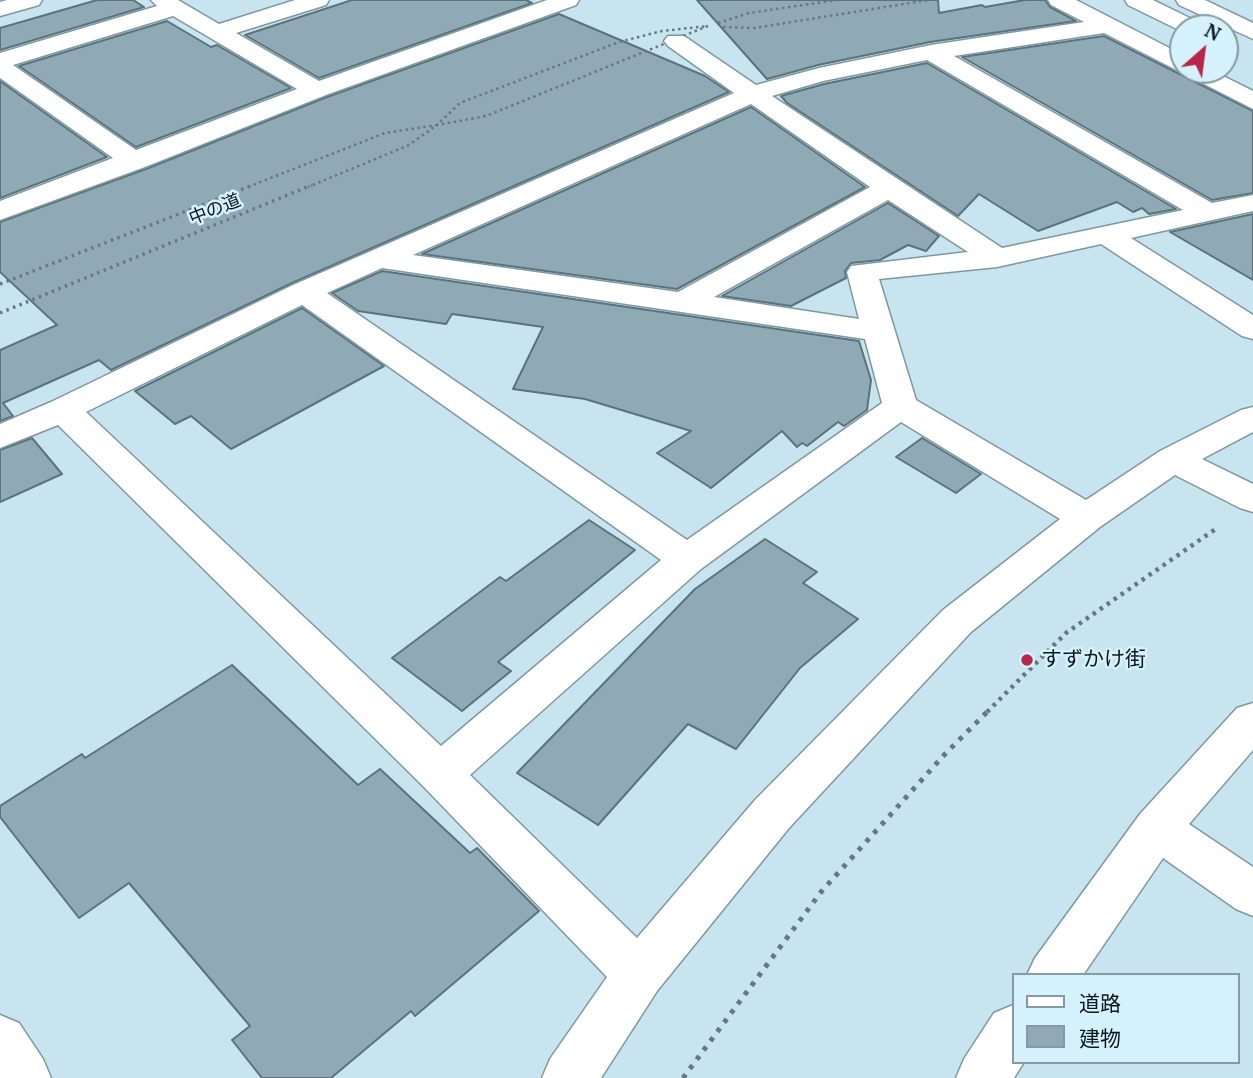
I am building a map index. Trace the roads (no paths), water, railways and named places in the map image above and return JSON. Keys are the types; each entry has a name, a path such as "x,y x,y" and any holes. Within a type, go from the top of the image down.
{"street":[{"path":"0,9 31,0"},
{"path":"217,32 318,0"},
{"path":"0,211 317,90 568,0"},
{"path":"1059,0 1169,58"},
{"path":"1136,0 1169,16"},
{"path":"1187,0 1253,32"},
{"path":"1232,0 1253,10"},
{"path":"0,61 169,4 317,90"},
{"path":"0,437 63,410 304,292 752,94 819,75 931,51 1104,26"},
{"path":"676,41 889,188 997,258"},
{"path":"931,51 1209,213"},
{"path":"0,67 135,161"},
{"path":"1220,84 1253,101"},
{"path":"683,302 889,188"},
{"path":"1087,518 900,406 881,331 862,272 997,258 1253,203"},
{"path":"1105,234 1253,329"},
{"path":"379,259 881,331"},
{"path":"304,292 687,559"},
{"path":"440,774 687,559 900,406"},
{"path":"63,410 440,774 639,974"},
{"path":"569,1078 639,974 772,814 957,621 1087,518 1173,459 1253,418"},
{"path":"1173,459 1253,499"},
{"path":"1054,973 1157,828 1253,720"},
{"path":"1157,828 1253,894"},
{"path":"0,1041 24,1078"}],"place":[{"name":"すずかけ街","path":"1027,660"}]}
